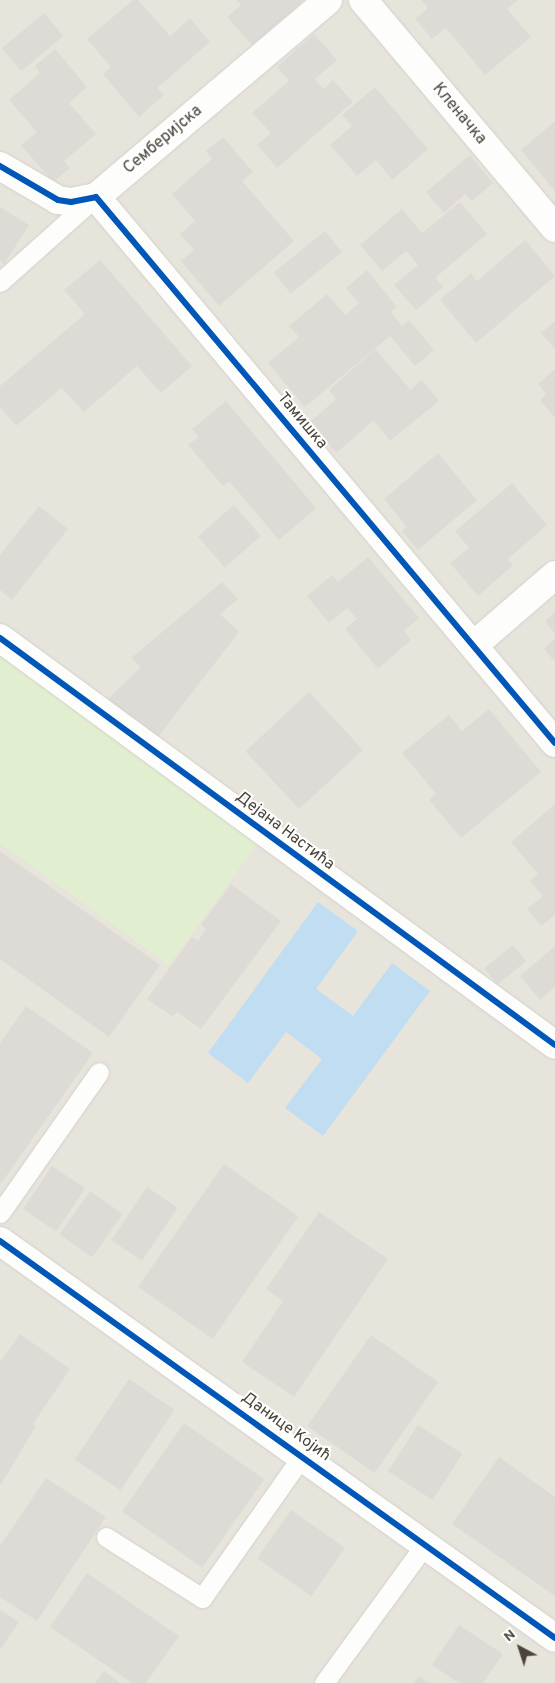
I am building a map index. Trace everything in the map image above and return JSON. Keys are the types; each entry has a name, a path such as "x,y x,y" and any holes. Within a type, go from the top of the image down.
{"street":[{"name":"Семберијска","path":"96,197 328,0"},
{"name":"Кленачка","path":"363,0 555,228"},
{"path":"0,166 58,200 71,202 96,197"},
{"name":"Тамишка","path":"96,197 555,743"},
{"path":"474,645 555,575"},
{"name":"Дејана Настића","path":"0,638 555,1045"},
{"name":"Данице Којић","path":"0,1241 303,1455 424,1546 555,1638"}],"lane":[{"name":"Семберијска","path":"0,282 96,197"},
{"path":"0,1214 99,1072"},
{"path":"106,1537 202,1598 303,1455"},
{"path":"324,1683 424,1546"}],"shaded area":[{"path":"0,0 555,0 555,1683 0,1683"}],"green space":[{"path":"0,651 260,840 169,965 0,843"}],"water":[{"path":"318,902 358,931 316,989 353,1016 392,963 430,991 323,1136 285,1108 322,1059 286,1032 248,1083 208,1053"}],"building":[{"path":"133,0 138,0 170,36 190,18 210,42 157,88 164,95 139,117 103,74 111,67 87,39"},
{"path":"237,0 304,0 252,45 227,17 241,5"},
{"path":"421,0 518,0 507,9 531,37 485,75 446,28 432,39 415,19 428,8"},
{"path":"44,13 63,36 21,71 2,48"},
{"path":"314,34 337,60 315,79 324,89 333,80 353,102 277,168 257,145 271,133 252,113 289,81 277,67"},
{"path":"55,49 87,87 69,103 96,134 64,161 70,168 53,182 21,145 37,132 9,100 40,73 35,66"},
{"path":"375,87 428,149 392,180 376,160 357,176 330,145 352,126 342,115"},
{"path":"555,121 555,191 521,150"},
{"path":"223,137 253,172 242,181 294,241 219,306 181,261 194,250 180,234 195,221 172,194 212,159 206,151"},
{"path":"470,155 493,183 472,201 465,194 444,213 426,192"},
{"path":"460,202 487,234 435,278 443,287 416,310 394,285 418,265 406,251 382,271 360,245 402,209 422,233"},
{"path":"0,207 29,225 4,264 0,261"},
{"path":"325,231 342,252 291,294 274,273"},
{"path":"525,240 555,276 476,343 440,300 471,273 477,281"},
{"path":"100,260 192,366 161,393 137,366 84,412 62,388 16,426 0,407 0,386 85,314 64,290"},
{"path":"367,270 397,307 391,312 402,326 409,320 434,350 415,366 390,336 305,407 268,363 299,337 289,326 327,294 345,315 359,303 346,288"},
{"path":"555,321 555,349 541,333"},
{"path":"375,349 410,389 336,453 310,422 336,399 329,390"},
{"path":"555,369 555,418 540,400 546,394 538,384"},
{"path":"422,380 439,401 390,441 373,420"},
{"path":"226,401 316,508 279,540 229,481 223,486 188,445 199,437 192,429"},
{"path":"438,453 477,500 418,550 402,531 407,527 384,499"},
{"path":"512,483 547,525 508,559 513,565 478,596 450,563 469,548 455,531"},
{"path":"234,505 261,536 225,567 198,536"},
{"path":"39,506 68,529 12,600 0,590 0,555"},
{"path":"368,557 419,618 404,631 411,640 378,669 345,629 357,619 347,608 329,623 307,596 332,575 338,582"},
{"path":"222,582 238,599 220,614 239,632 157,738 107,700 141,667 131,658"},
{"path":"555,612 555,634 545,621"},
{"path":"555,638 555,662 544,649"},
{"path":"309,692 363,750 299,809 245,751"},
{"path":"489,709 541,772 461,838 429,800 436,794 402,753 449,715 462,731"},
{"path":"555,804 555,915 541,926 527,909 543,896 530,881 538,874 511,842"},
{"path":"0,851 160,965 109,1037 0,959"},
{"path":"231,884 281,921 201,1029 177,1012 173,1017 147,999 192,937 198,941 206,929 201,925"},
{"path":"513,945 526,961 497,985 484,968"},
{"path":"555,946 555,987 540,1000 520,976"},
{"path":"26,1006 93,1053 0,1185 0,1043"},
{"path":"224,1164 299,1216 213,1339 138,1287"},
{"path":"52,1166 85,1188 56,1231 23,1209"},
{"path":"147,1187 178,1208 142,1261 111,1240"},
{"path":"90,1191 123,1214 92,1257 60,1234"},
{"path":"319,1212 388,1259 294,1397 242,1362 283,1301 266,1289"},
{"path":"20,1334 70,1369 33,1424 36,1426 0,1486 0,1362"},
{"path":"371,1335 438,1382 375,1473 307,1426"},
{"path":"129,1379 175,1410 120,1490 75,1459"},
{"path":"184,1423 264,1479 202,1568 122,1511"},
{"path":"418,1425 462,1454 432,1500 388,1471"},
{"path":"499,1457 555,1497 555,1596 452,1524"},
{"path":"46,1478 106,1517 37,1621 0,1597 0,1546"},
{"path":"291,1510 345,1548 311,1596 257,1558"},
{"path":"87,1573 179,1636 146,1683 132,1683 50,1627"},
{"path":"0,1610 19,1622 0,1650"},
{"path":"459,1625 503,1654 483,1683 459,1683 432,1665"},
{"path":"104,1671 120,1683 95,1683"},
{"path":"419,1676 429,1683 414,1683"}],"cycle path":[{"path":"0,166 58,200 71,202 96,197 555,743"},
{"path":"0,638 555,1045"},
{"path":"0,1241 555,1638"}]}
